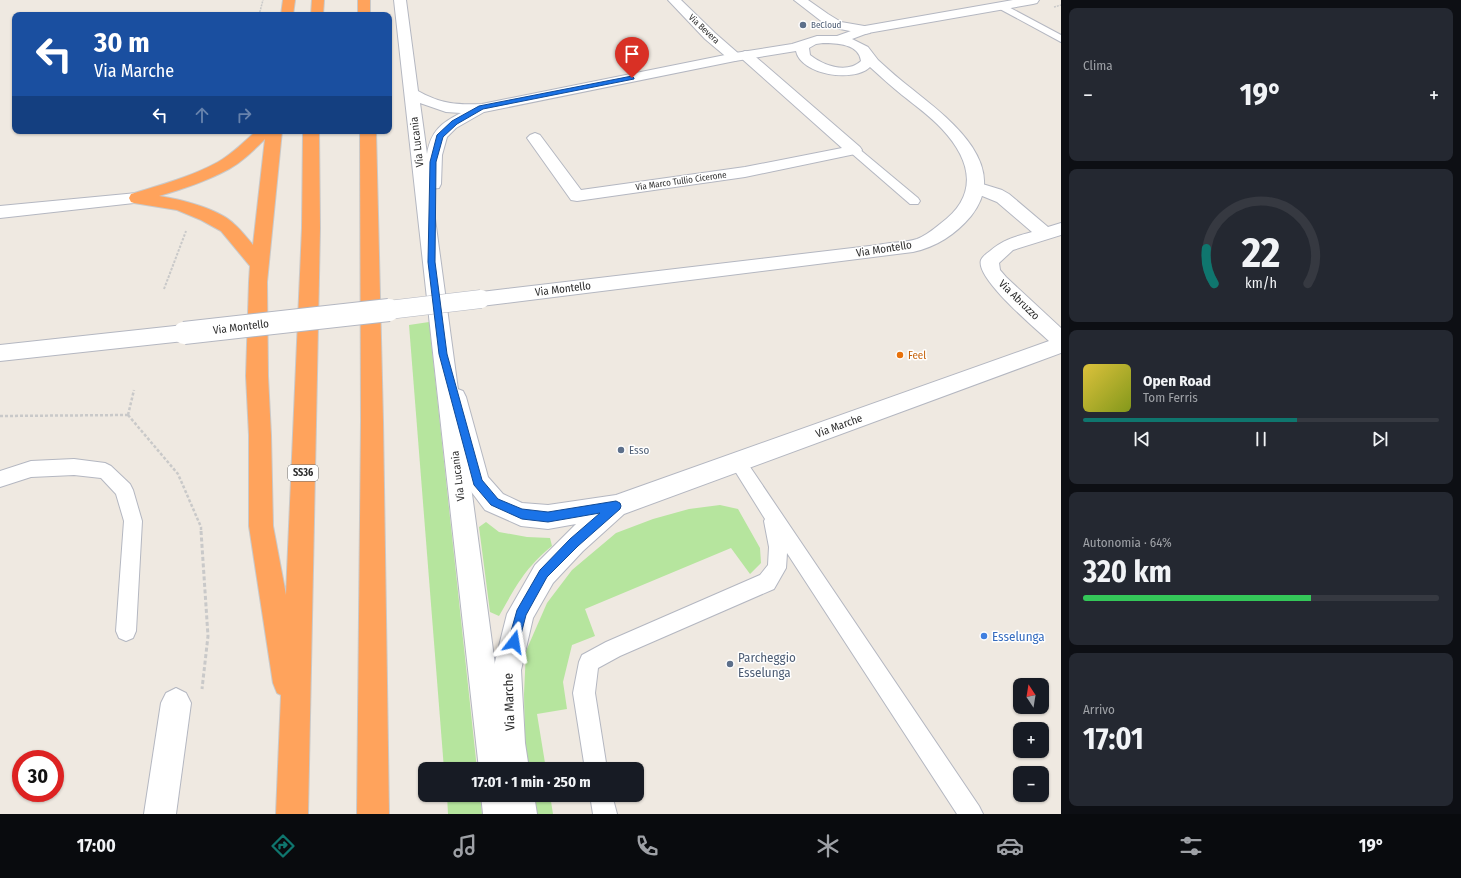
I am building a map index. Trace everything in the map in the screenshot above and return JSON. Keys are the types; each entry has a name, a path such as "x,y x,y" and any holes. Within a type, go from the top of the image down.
{"highway":[{"path":"288,12 289,0"},
{"path":"317,12 318,0"},
{"path":"364,0 364,12"},
{"path":"137,198 194,179 225,164 262,134"},
{"path":"274,134 258,282 257,376 260,435 261,526 295,730"},
{"name":"SS36","path":"292,814 311,228 310,134"},
{"path":"368,134 372,421 373,814"},
{"path":"137,198 180,205 207,216 227,228 260,264"}],"street":[{"name":"Via Bevera","path":"674,0 710,36 746,55"},
{"path":"800,0 830,22 849,29 865,30 1008,3 1033,0"},
{"name":"Via Lucania","path":"401,8 493,762"},
{"path":"830,22 838,40"},
{"path":"847,71 862,68 868,62 865,45 868,40 882,28"},
{"path":"412,93 424,101 442,107 457,110 482,108 746,55 804,45 817,39 838,40 865,30"},
{"name":"Via Montello","path":"0,354 481,299 870,252 924,243 952,226 964,213 972,200 976,187 972,163 964,146 948,125 906,92 857,46 838,40"},
{"path":"804,45 802,53 807,60"},
{"path":"746,55 807,60"},
{"path":"746,55 854,150"},
{"name":"Via Montello","path":"807,60 822,68 847,71 871,77 906,92"},
{"path":"431,262 433,162 440,136 455,122 482,108"},
{"name":"Via Marco Tullio Cicerone","path":"535,138 577,196 745,172 854,150"},
{"path":"976,187 1003,198 1053,231"},
{"path":"0,212 137,198"},
{"name":"Via Abruzzo","path":"1053,231 1007,246 990,261 991,271 999,282 1061,340"},
{"name":"Via Marche","path":"443,354 478,482 494,502 522,514 548,517 616,506 1061,345"},
{"name":"Via Marche","path":"513,762 510,743 507,670 521,614 544,574 574,542 616,506"},
{"path":"160,814 176,703"},
{"path":"498,802 500,814"},
{"path":"519,802 520,814"}],"lane":[{"path":"1008,3 1061,39"},
{"path":"854,150 914,201"},
{"path":"738,462 971,814"},
{"path":"0,479 31,469 74,466 105,471 124,490 133,521 126,631"},
{"path":"595,762 584,693 589,662 613,649 767,582 777,568 778,547 771,514"},
{"path":"602,802 605,814"}],"path":[{"path":"260,12 263,0"},
{"path":"164,289 171,266 188,226"},
{"path":"128,415 134,390"},
{"path":"0,416 128,415"},
{"path":"128,415 178,474 201,527 208,636 202,690"}],"green space":[{"path":"429,322 476,762 443,762 409,325"},
{"path":"720,505 738,509 760,548 761,563 750,574 731,548 585,609 595,636 572,645 563,682 567,709 537,714 545,762 527,762 525,746 524,694 526,651 547,603 572,570 616,533 653,519 689,509"},
{"path":"486,522 499,532 527,537 550,538 552,546 528,570 516,586 499,616 490,612 479,527"},
{"path":"447,802 481,802 482,814 448,814"},
{"path":"533,802 551,802 553,814 535,814"}],"place":[{"name":"BeCloud","path":"803,25"},
{"name":"Feel","path":"900,355"},
{"name":"Esso","path":"621,450"},
{"name":"Esselunga","path":"984,636"},
{"name":"Parcheggio Esselunga","path":"730,664"}],"route":[{"path":"514,642 521,614 544,574 574,542 616,506 548,517 522,514 494,502 478,482 443,354 431,262 433,162 440,136 455,122 482,108 632,78"}]}
